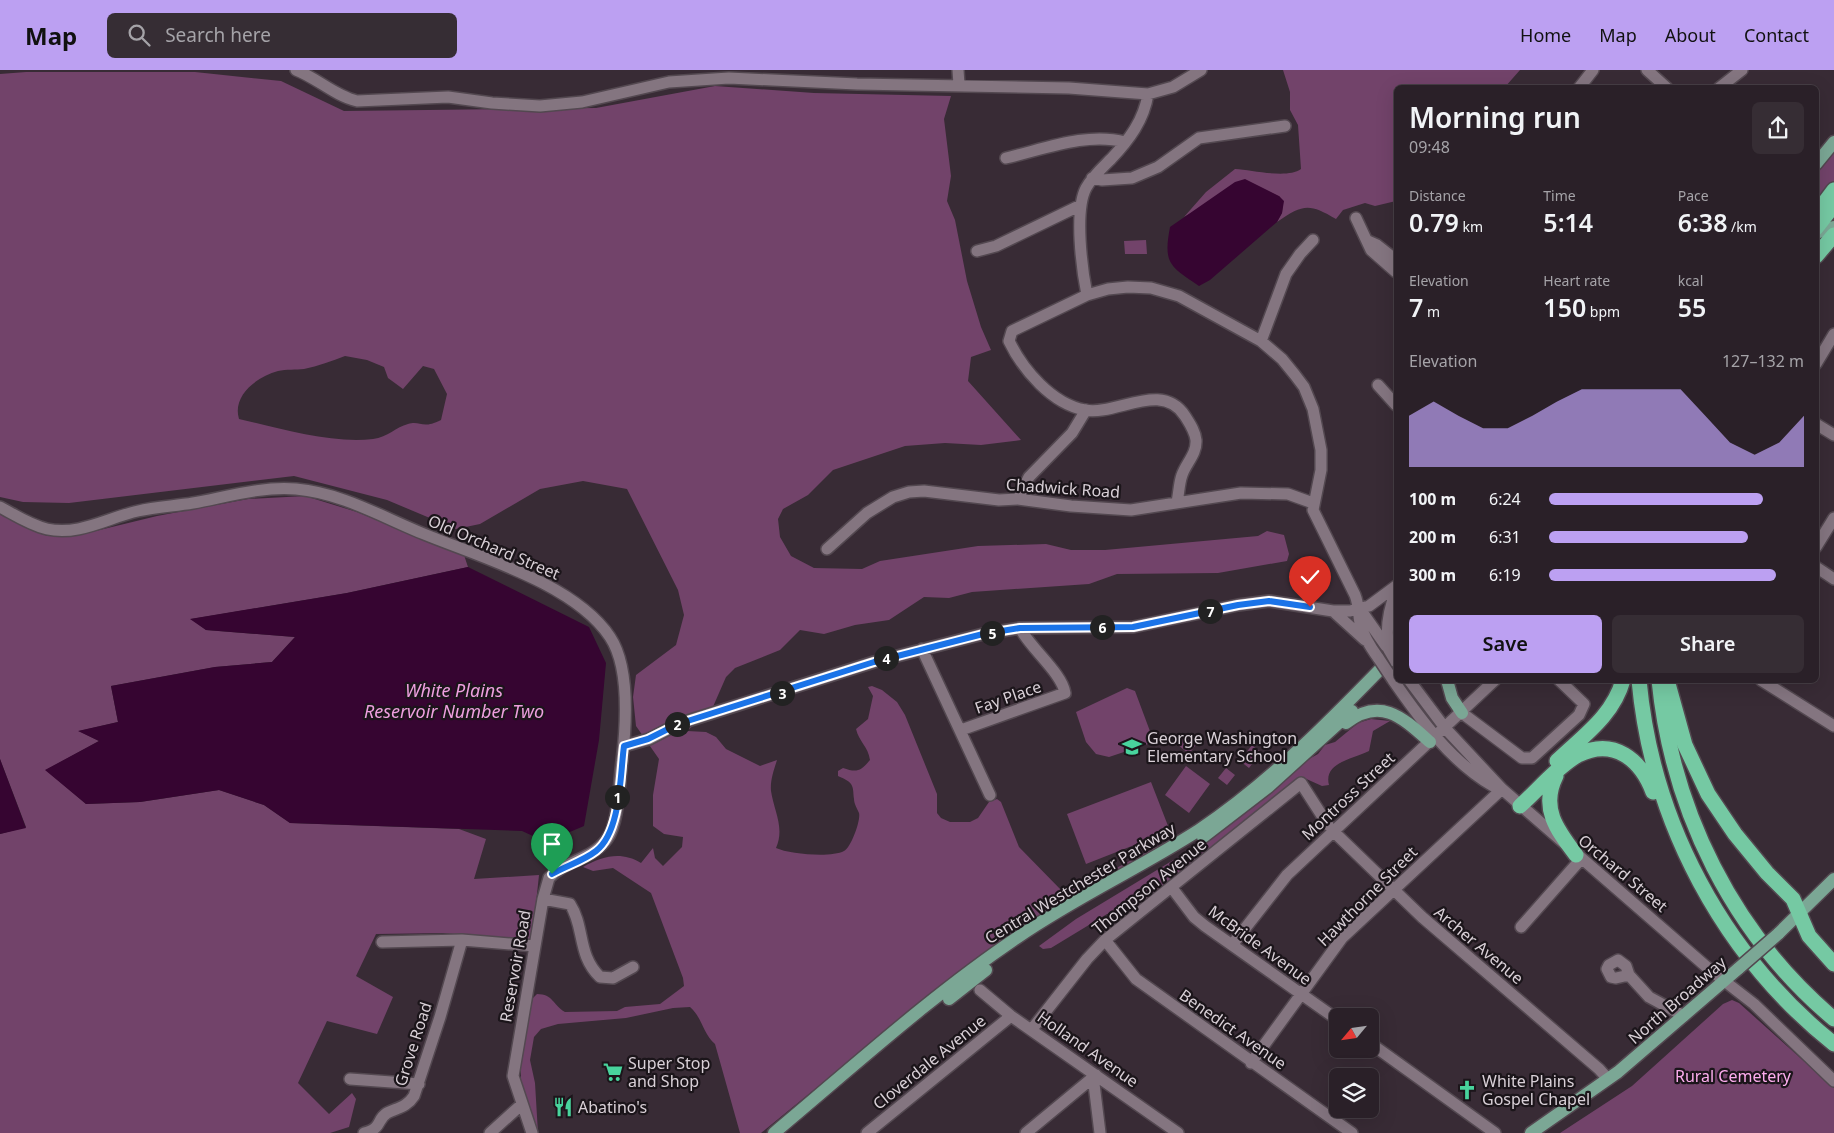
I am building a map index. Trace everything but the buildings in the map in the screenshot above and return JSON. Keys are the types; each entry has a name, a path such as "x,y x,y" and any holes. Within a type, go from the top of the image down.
{"highway":[{"path":"1819,210 1834,190"},
{"path":"1819,224 1834,206"},
{"path":"1819,252 1834,235"},
{"path":"1518,804 1600,721 1616,700 1622,683"},
{"path":"1639,683 1647,734 1664,800 1692,868 1729,931 1784,998 1834,1044"},
{"path":"1658,683 1664,724 1676,775 1690,817 1709,859 1738,910 1768,952 1802,990 1834,1019"},
{"path":"1668,683 1685,745 1708,794 1767,873 1793,899 1810,936 1834,964"},
{"path":"1518,804 1566,764 1586,752 1601,750 1617,752 1638,764 1647,775 1654,793 1664,800"},
{"path":"1566,764 1552,784 1549,808 1554,824 1579,857"}],"main road":[{"path":"1819,160 1834,142"},
{"path":"1819,232 1834,227"},
{"name":"Central Westchester Parkway","path":"774,1133 988,958 1052,915 1176,844 1246,795 1347,704 1392,652"},
{"name":"Central Westchester Parkway","path":"787,1133 980,974 1064,917 1206,835 1258,795 1310,749 1394,665"},
{"path":"1448,683 1452,698 1462,713"},
{"path":"1310,749 1355,716 1371,711 1395,714 1433,739"},
{"name":"North Broadway","path":"1531,1133 1608,1080 1669,1030 1799,915 1834,879"}],"street":[{"path":"296,70 314,78 346,99 357,101 448,96 492,103 540,106 582,102 669,82 730,78 857,84 1069,88 1148,94 1173,87 1201,70"},
{"path":"958,70 959,85"},
{"path":"1581,85 1593,70"},
{"path":"1647,70 1664,85"},
{"path":"1724,85 1742,70"},
{"path":"1087,295 1082,268 1082,196 1092,178 1125,142 1142,119 1148,94"},
{"path":"1092,178 1102,180 1132,178 1158,168 1199,138 1285,126"},
{"path":"1006,158 1087,138 1105,138 1125,142"},
{"path":"977,252 996,246 1081,206"},
{"path":"1356,218 1371,250 1394,270"},
{"path":"1261,341 1286,274 1313,240"},
{"path":"1368,242 1378,244 1394,258"},
{"path":"1177,502 1182,475 1196,450 1192,428 1182,411 1169,403 1152,399 1093,411 1072,407 1038,383 1025,370 1009,341 1012,331 1087,295 1108,289 1128,287 1166,291 1179,296 1261,341 1282,359 1304,387 1313,409 1321,450 1321,470 1313,503 1315,516 1360,609 1392,652"},
{"path":"1819,359 1834,334"},
{"path":"1378,385 1394,403"},
{"path":"1018,499 1029,477 1072,433 1086,410"},
{"path":"1819,426 1834,435"},
{"name":"Old Orchard Street","path":"0,507 34,525 59,530 83,528 151,508 266,491 307,490 359,505 537,581 568,598 592,616 611,638 619,656 624,703 624,746"},
{"name":"Chadwick Road","path":"827,550 867,513 886,500 903,494 924,491 999,500 1018,499 1071,506 1131,510 1241,493 1269,492 1288,494 1313,503"},
{"path":"1819,542 1834,518"},
{"path":"1819,569 1834,579"},
{"path":"624,746 648,739 678,724 874,662 983,634 1020,628 1133,627 1238,605 1269,601 1333,612 1360,609 1376,601 1394,588"},
{"path":"1392,652 1387,622 1394,599"},
{"path":"1360,609 1360,623 1367,642"},
{"path":"1333,612 1367,642 1394,681"},
{"name":"Fay Place","path":"961,730 1065,693 1058,678 1025,639 1020,628"},
{"path":"922,649 990,795"},
{"path":"1395,683 1433,739"},
{"name":"Orchard Street","path":"1411,683 1446,728 1502,789 1724,981 1754,1004 1834,1081"},
{"name":"Montross Street","path":"1232,945 1287,875 1330,828 1446,728 1492,683"},
{"path":"1462,713 1526,760 1532,758 1579,715 1584,704 1562,683"},
{"path":"1765,683 1834,726"},
{"name":"Orchard Street","path":"1433,739 1492,786 1502,789"},
{"name":"Reservoir Road","path":"532,1133 521,1105 513,1076 543,899 552,874 587,856 608,838 614,822 624,746"},
{"name":"Archer Avenue","path":"1302,783 1330,828 1392,890 1599,1069 1608,1080"},
{"name":"Thompson Avenue","path":"1032,1029 1087,959 1105,940 1302,783"},
{"name":"Hawthorne Street","path":"1251,1062 1342,938 1502,789"},
{"path":"1521,927 1579,857"},
{"name":"McBride Avenue","path":"1172,888 1194,917 1329,1014"},
{"path":"543,899 570,904 576,913 580,939 588,962 600,977 613,978 633,967"},
{"path":"382,942 462,940 535,946"},
{"name":"Grove Road","path":"364,1133 373,1131 388,1114 410,1102 419,1084 462,940"},
{"name":"Benedict Avenue","path":"1105,940 1136,979 1352,1133"},
{"path":"1628,975 1649,997 1684,1016"},
{"name":"Holland Avenue","path":"980,990 1011,1016 1178,1133"},
{"path":"1664,1006 1669,1030"},
{"name":"Cloverdale Avenue","path":"867,1133 1011,1016"},
{"path":"1379,1049 1495,1133"},
{"path":"1026,1133 1096,1076"},
{"path":"1096,1076 1094,1084 1100,1133"},
{"path":"350,1079 419,1084"},
{"path":"490,1133 521,1105"}],"green space":[{"path":"1283,70 1520,70 1507,85 1394,85 1394,201 1375,206 1365,203 1343,210 1336,219 1312,208 1300,209 1277,222 1282,213 1283,201 1279,196 1199,209 1184,217 1206,192 1235,169 1279,174 1295,172 1301,169 1298,125 1290,110 1290,92"},
{"path":"26,72 195,72 281,81 344,111 596,108 715,86 814,93 951,96 944,119 951,176 947,201 955,220 967,281 981,327 991,350 971,357 968,381 1021,440 981,445 945,443 905,446 833,470 808,495 783,509 778,519 780,537 791,556 814,568 862,569 880,561 978,546 1046,544 1071,550 1105,550 1258,536 1267,531 1284,535 1289,554 1287,561 1218,573 1117,574 1089,584 972,592 949,598 924,597 889,620 855,625 824,634 800,630 780,650 735,668 726,677 712,709 687,731 706,732 716,737 726,749 760,766 777,760 771,787 779,826 776,848 790,852 820,855 838,853 847,849 855,834 859,813 854,803 853,789 848,781 838,776 838,771 843,768 858,770 864,767 870,760 856,729 868,719 873,696 868,687 872,686 882,690 897,702 905,715 937,794 937,813 941,818 950,822 970,822 978,818 989,802 997,799 1001,802 1019,847 1062,891 1078,888 1170,840 1160,850 1078,893 1057,901 1047,912 958,972 761,1133 740,1133 715,1044 690,1007 673,1008 626,1018 558,1024 541,1029 534,1037 530,1060 535,1083 538,1133 521,1084 521,1043 533,998 537,994 542,994 550,998 565,1012 617,1011 625,1007 660,1004 684,986 683,978 651,893 613,868 593,871 583,867 612,856 626,857 641,863 653,848 655,858 663,866 682,847 683,837 664,834 653,826 653,795 659,759 636,726 633,697 636,675 676,645 684,615 678,590 627,489 583,481 540,489 480,524 456,529 387,500 294,476 69,503 23,502 0,497 0,74","holes":["345,356 367,360 384,367 388,378 403,389 423,366 434,369 447,394 441,420 425,425 412,423 378,438 357,440 306,434 239,419 238,411 242,395 254,383 270,374 281,370 309,368"]},
{"path":"1834,151 1834,182 1819,200 1819,168"},
{"path":"1146,240 1147,254 1125,254 1124,241"},
{"path":"305,496 357,512 464,555 468,567 347,593 191,619 206,630 295,637 272,662 215,667 111,686 118,722 79,731 99,741 46,770 86,804 140,802 219,790 264,805 290,823 459,829 486,839 474,879 539,875 532,941 443,933 376,934 356,976 393,997 377,1034 327,1021 298,1083 329,1114 352,1093 356,1099 349,1127 330,1133 0,1133 0,834 26,827 0,759 0,514 47,536 79,535 157,516 248,499"},
{"path":"1127,688 1135,691 1154,742 1109,757 1096,754 1086,742 1076,712"},
{"path":"1371,719 1390,721 1373,731 1369,751 1335,766 1328,777 1329,785 1322,786 1302,777 1296,780 1136,906 1122,913 1107,914 1051,948 1043,949 1039,946 1076,919 1223,830 1234,817 1300,764 1318,754 1325,745 1335,742 1358,723"},
{"path":"1187,733 1198,742 1189,754 1178,745"},
{"path":"1252,745 1261,752 1249,768 1240,761"},
{"path":"1186,766 1210,784 1189,813 1165,795"},
{"path":"1226,768 1235,775 1227,785 1218,778"},
{"path":"1151,782 1170,831 1086,864 1067,814"},
{"name":"Rural Cemetery","path":"1732,1000 1739,1003 1834,1088 1834,1133 1560,1133 1632,1086 1723,1004"}],"water":[{"path":"1245,179 1279,196 1284,201 1282,213 1277,222 1210,280 1199,286 1181,274 1168,257 1170,227 1235,182"},
{"name":"White Plains Reservoir Number Two","path":"468,567 589,627 606,663 599,740 584,826 546,842 522,831 290,823 264,805 219,790 140,802 86,804 45,770 99,741 78,731 118,722 111,686 215,667 272,662 295,637 206,630 190,619 347,593"},
{"path":"0,759 26,828 0,834"}],"place":[{"name":"George Washington Elementary School","path":"1132,747"},
{"name":"Super Stop and Shop","path":"613,1072"},
{"name":"White Plains Gospel Chapel","path":"1467,1090"},
{"name":"Abatino's","path":"563,1107"}],"route":[{"path":"552,874 598,850 608,838 614,822 624,746 648,739 666,728 900,654 983,634 1020,628 1133,627 1238,605 1269,601 1310,607"}]}
